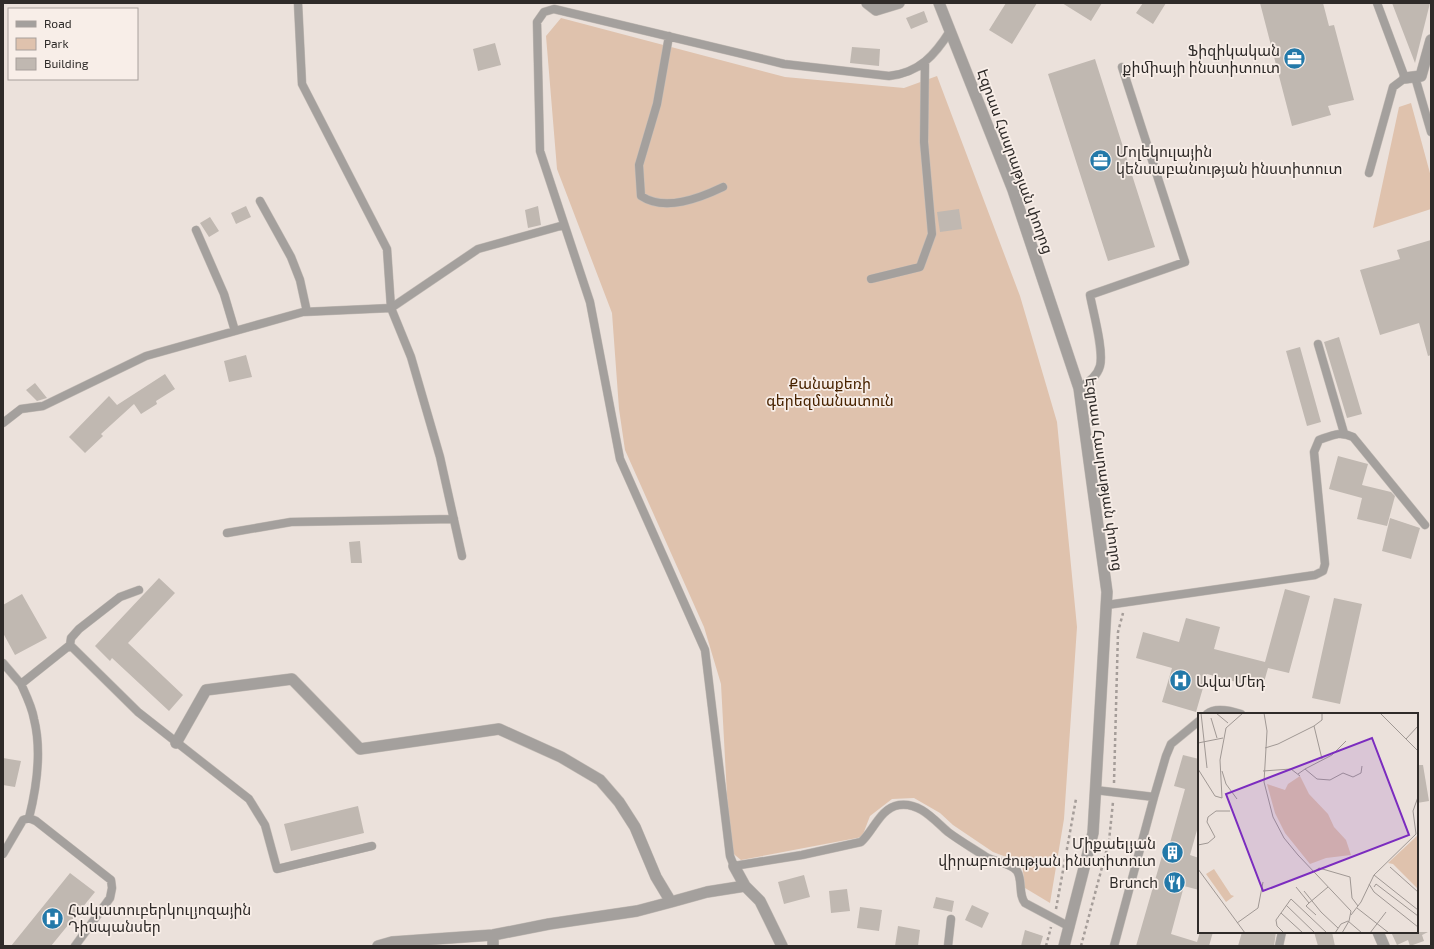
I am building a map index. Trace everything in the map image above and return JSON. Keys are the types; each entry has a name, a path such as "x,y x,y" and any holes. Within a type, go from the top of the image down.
{"street":[{"path":"867,3 876,10 899,3"},
{"name":"Էզրաս Հասրաթյան փողոց","path":"939,3 1013,190 1081,386"},
{"name":"Էզրաս Հասրաթյան փողոց","path":"945,3 1025,205 1081,386 1109,604 1098,790 1093,833 1064,946"},
{"path":"1410,78 1420,76 1431,40"},
{"path":"176,743 206,690 292,679 360,749 498,729 561,757 600,780 620,802 635,827 656,878 671,902"},
{"name":"Էզրաս Հասրաթյան փողոց","path":"1070,946 1098,833 1098,790"},
{"path":"734,866 745,886 760,901 782,946"},
{"path":"378,946 392,942 493,935 549,924 637,911 706,892 745,886"},
{"path":"1378,933 1384,946"},
{"path":"493,935 493,946"}],"lane":[{"path":"298,3 302,84 387,249 391,308 413,365 440,457 462,556"},
{"path":"1377,3 1410,78 1431,132"},
{"path":"950,31 938,51 925,62 904,75 889,76 784,64 554,9 544,12 537,22 540,151 590,302 620,459 705,650 730,856 734,866 802,856 861,842 868,836 874,823 887,811 899,805 917,807 935,819 948,832 990,859 1013,868 1018,876 1023,901 1070,927"},
{"path":"669,36 657,104 640,165 641,196 655,202 680,202 706,195 723,187"},
{"path":"871,279 920,267 932,234 924,142 925,62"},
{"path":"1081,386 1093,378 1100,366 1100,348 1090,295 1185,262 1122,67"},
{"path":"1369,173 1393,87 1410,78"},
{"path":"260,201 290,257 300,280 307,312"},
{"path":"3,423 21,409 43,406 146,356 307,312 391,308 478,249 564,225"},
{"path":"196,230 224,294 235,331"},
{"path":"1318,344 1344,433"},
{"path":"1109,604 1316,575 1322,571 1325,564 1314,452 1319,440 1344,433 1353,437 1425,525"},
{"path":"227,533 292,522 454,519"},
{"path":"21,684 70,645 72,638 80,629 120,597 139,590"},
{"path":"70,645 138,712 176,743 250,798 265,825 277,869 372,846"},
{"path":"3,663 21,684 34,718 37,738 36,778 29,818"},
{"path":"1208,713 1229,710 1238,713"},
{"path":"1114,946 1166,756 1171,744 1198,722"},
{"path":"1098,790 1154,797"},
{"path":"3,854 23,820 29,818 36,821 111,880 112,888 110,898 75,946"},
{"path":"948,946 951,919"},
{"path":"1279,946 1282,933"}],"path":[{"path":"1081,946 1109,841 1114,792 1118,632 1125,602"},
{"path":"1046,946 1054,919 1076,799"}],"green space":[{"name":"Քանաքեռի գերեզմանատուն","path":"561,18 785,77 904,88 937,76 1020,296 1057,422 1077,627 1064,819 1050,903 1025,888 1022,863 993,852 953,825 940,813 914,798 892,799 870,816 862,837 741,860 730,851 721,684 704,627 625,450 619,409 612,313 557,169 546,36"},
{"path":"1411,103 1431,177 1431,209 1373,228 1399,107"}],"building":[{"path":"1006,3 1037,3 1012,44 989,30"},
{"path":"1062,3 1102,3 1091,21"},
{"path":"1143,3 1166,3 1153,24 1136,13"},
{"name":"Ֆիզիկական քիմիայի ինստիտուտ","path":"1260,3 1323,3 1329,26 1334,25 1354,100 1328,106 1331,115 1292,126"},
{"path":"1392,3 1430,3 1415,63"},
{"path":"924,11 928,22 911,29 906,18"},
{"path":"495,43 501,65 478,71 473,49"},
{"path":"852,47 880,49 879,66 850,63"},
{"name":"Մոլեկուլային կենսաբանության ինստիտուտ","path":"1095,59 1155,247 1108,261 1048,74"},
{"path":"246,206 251,217 236,224 231,213"},
{"path":"538,206 541,225 528,228 525,210"},
{"path":"959,209 962,229 940,232 937,212"},
{"path":"210,217 219,231 209,237 200,223"},
{"path":"1431,240 1431,355 1428,356 1419,323 1380,335 1360,270 1400,259 1397,250"},
{"path":"1339,337 1362,414 1347,418 1324,342"},
{"path":"1300,347 1321,422 1307,426 1286,351"},
{"path":"246,355 252,377 229,382 224,361"},
{"path":"165,374 175,389 156,401 157,404 141,414 134,404 101,434 103,436 85,453 69,437 109,396 117,405"},
{"path":"35,383 47,398 37,401 26,390"},
{"path":"1338,456 1368,464 1362,485 1391,492 1395,496 1387,526 1357,519 1362,498 1329,489"},
{"path":"1390,518 1420,528 1411,559 1382,551"},
{"path":"360,541 362,563 351,563 349,542"},
{"path":"159,578 175,593 128,643 183,695 169,711 112,658 110,661 95,646"},
{"path":"1285,589 1310,596 1289,673 1268,668 1262,689 1207,674 1196,712 1162,702 1172,668 1136,658 1143,632 1179,642 1186,618 1220,627 1214,649 1265,662"},
{"path":"22,594 47,638 15,655 3,633 3,605"},
{"path":"1334,598 1362,604 1340,704 1312,698"},
{"name":"Միքաելյան վիրաբուժության ինստիտուտ","path":"1183,755 1198,759 1198,827 1190,855 1198,858 1198,890 1184,886 1171,934 1197,942 1200,933 1213,933 1209,946 1136,946 1164,849 1168,850 1185,789 1174,786"},
{"path":"3,758 21,761 15,787 3,785"},
{"path":"1418,765 1423,765 1429,801 1418,803"},
{"path":"358,806 364,833 291,851 284,824"},
{"name":"Հակատուբերկուլյոզային Դիսպանսեր","path":"70,873 95,892 51,946 11,946"},
{"path":"804,875 810,897 784,904 778,882"},
{"path":"847,889 850,911 831,913 829,891"},
{"path":"936,897 954,901 952,912 933,908"},
{"path":"972,905 989,913 982,928 965,920"},
{"path":"860,907 882,910 879,931 857,928"},
{"path":"898,926 920,930 918,946 895,946"},
{"path":"1025,930 1043,936 1040,946 1021,946"},
{"path":"1428,932 1422,935 1424,941 1410,946 1408,940 1397,945 1391,933"},
{"path":"1242,933 1276,933 1274,946 1238,946"},
{"path":"1314,933 1332,933 1335,946 1318,946"}],"place":[{"name":"Ֆիզիկական քիմիայի ինստիտուտ","path":"1295,59"},
{"name":"Մոլեկուլային կենսաբանության ինստիտուտ","path":"1101,160"},
{"name":"Ավա Մեդ","path":"1180,681"},
{"name":"Միքաելյան վիրաբուժության ինստիտուտ","path":"1172,852"},
{"name":"Brunch","path":"1174,882"},
{"name":"Հակատուբերկուլյոզային Դիսպանսեր","path":"53,918"}]}
